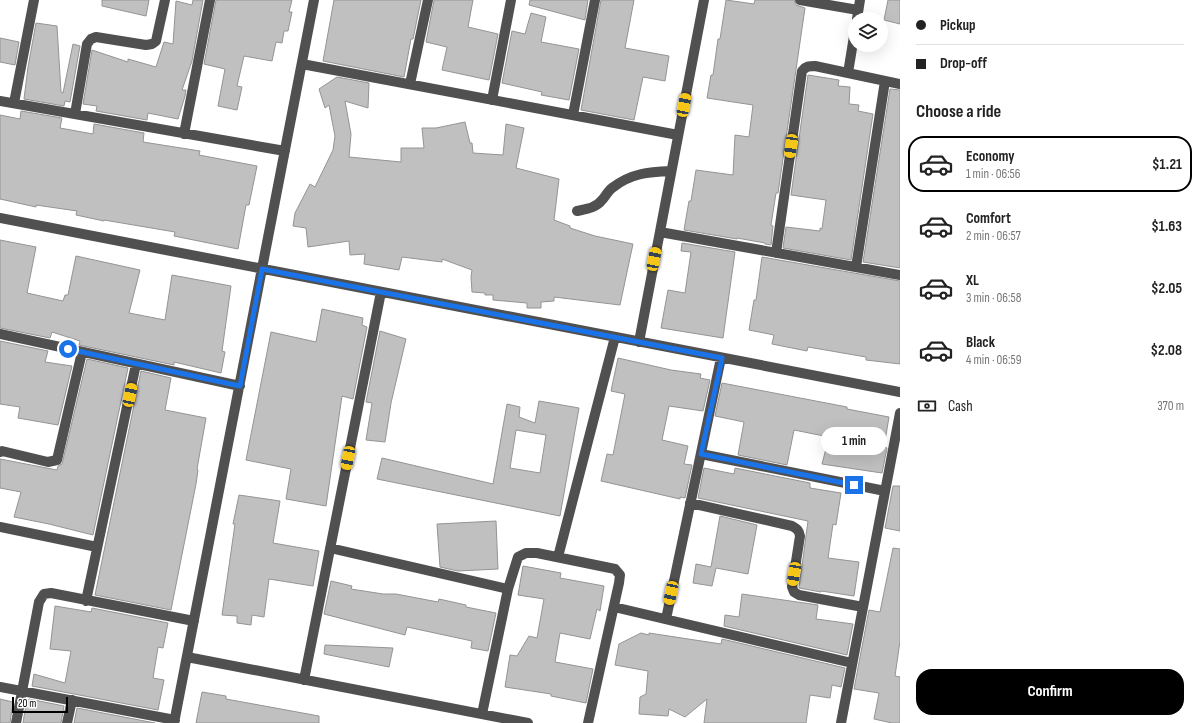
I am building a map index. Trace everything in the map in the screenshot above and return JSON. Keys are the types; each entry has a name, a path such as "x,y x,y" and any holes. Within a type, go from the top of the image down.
{"street":[{"path":"14,103 34,0"},
{"path":"75,114 88,44 91,39 96,37 146,45 152,44 156,41 165,0"},
{"path":"184,134 210,0"},
{"path":"0,687 72,700 175,722 314,0"},
{"path":"410,84 428,0"},
{"path":"492,100 511,0"},
{"path":"573,115 595,0"},
{"path":"639,342 704,0"},
{"path":"800,0 858,10"},
{"path":"848,74 852,52"},
{"path":"302,64 678,135"},
{"path":"776,253 802,71 810,66 900,84"},
{"path":"856,267 885,81"},
{"path":"0,101 285,151"},
{"path":"577,211 590,209 601,202 611,188 634,175 648,172 671,171"},
{"path":"0,218 900,392"},
{"path":"660,232 900,275"},
{"path":"304,680 381,292"},
{"path":"0,334 240,386"},
{"path":"558,557 615,337"},
{"path":"0,452 2,451 48,462 57,460 82,352"},
{"path":"666,619 722,358"},
{"path":"86,600 136,364"},
{"path":"841,723 900,413"},
{"path":"701,454 885,491"},
{"path":"690,503 796,528 799,531 800,536 792,587 794,592 799,595 863,607"},
{"path":"0,527 97,547"},
{"path":"330,548 508,589"},
{"path":"482,714 508,589 518,557 526,553 531,553 615,569 620,575 588,723"},
{"path":"16,723 39,602 44,594 51,593 194,621"},
{"path":"614,607 852,663"},
{"path":"187,657 528,723"},
{"path":"67,723 72,700"}],"building":[{"path":"102,0 149,0 146,16 102,6"},
{"path":"193,0 203,0 192,61 182,90 186,90 185,96 178,119 148,113 147,120 96,111 97,106 83,104 92,50 128,62 128,59 156,67 164,42 173,44 176,1 192,5"},
{"path":"216,0 292,0 289,12 292,12 288,31 284,31 282,43 276,42 272,61 244,56 237,86 242,87 237,110 218,106 225,69 204,64"},
{"path":"334,0 421,0 413,39 411,39 404,77 323,61"},
{"path":"434,0 473,0 468,27 498,34 489,80 442,70 447,47 426,42"},
{"path":"530,0 588,0 585,20 529,5"},
{"path":"601,0 634,0 625,48 669,56 665,81 643,77 634,120 581,110"},
{"path":"726,0 754,4 755,0 794,0 796,5 805,8 778,193 776,193 771,225 773,226 771,245 684,230 696,170 733,175 735,135 749,137 753,105 707,98 711,75 713,75 718,39 720,39"},
{"path":"888,0 900,0 900,24 888,21 888,12 886,12"},
{"path":"531,13 546,17 541,42 579,49 569,100 541,95 542,92 502,83 512,31 525,34"},
{"path":"36,23 57,26 61,92 63,93 73,44 80,46 70,102 65,101 64,106 24,99"},
{"path":"0,38 19,42 15,65 0,62"},
{"path":"808,75 839,80 838,86 850,87 849,104 859,105 858,111 873,114 851,260 783,248 786,227 820,231 820,228 822,229 826,200 791,195"},
{"path":"337,77 369,83 368,108 345,101 351,134 349,157 401,162 401,148 424,148 422,128 436,128 465,122 470,143 472,143 473,153 503,155 506,124 524,128 516,168 559,179 554,220 570,226 570,228 595,236 633,244 620,305 554,297 554,301 541,302 541,308 527,308 527,303 493,300 493,295 472,292 472,270 442,259 442,262 402,257 399,270 364,264 365,254 350,255 349,241 308,247 306,228 293,226 295,213 310,184 315,187 333,150 335,136 329,105 325,108 319,89"},
{"path":"890,89 900,90 900,268 863,262"},
{"path":"21,111 62,118 60,128 93,134 94,124 144,133 143,142 200,151 199,155 257,166 249,205 246,205 238,249 174,236 175,232 76,215 77,211 36,205 36,207 0,199 0,115 20,119"},
{"path":"0,240 36,247 27,293 63,301 65,295 68,295 76,256 140,270 129,313 165,320 172,275 231,286 222,351 225,352 221,373 174,362 174,365 79,345 80,341 52,332 50,338 0,328"},
{"path":"682,243 735,252 723,338 661,328 668,290 685,293 691,252 681,251"},
{"path":"762,257 900,281 900,364 866,360 866,357 808,347 807,351 772,344 774,335 749,330 754,300 756,300"},
{"path":"322,309 363,318 362,325 367,327 353,399 342,396 326,506 286,499 291,469 246,460 271,332 316,342"},
{"path":"380,331 406,339 391,403 385,442 366,440 372,403 366,402"},
{"path":"0,341 48,351 45,362 72,366 58,425 18,418 20,407 0,404"},
{"path":"618,358 671,370 701,374 700,378 710,380 703,411 669,406 662,440 688,446 684,464 692,465 685,498 680,497 680,499 601,481 607,454 613,455 625,394 611,391"},
{"path":"87,359 128,368 93,535 14,517 21,492 0,488 0,459 57,470 58,466 62,464"},
{"path":"141,371 171,378 165,410 206,418 197,469 196,484 171,610 95,595"},
{"path":"722,383 847,407 847,409 889,417 884,447 887,448 882,473 822,464 829,437 794,430 787,465 738,455 744,422 715,416"},
{"path":"539,401 579,408 560,516 377,479 382,458 493,484 507,404 520,407 519,417 535,423","holes":["516,430 546,435 540,473 510,468"]},
{"path":"704,468 734,474 735,468 810,483 810,488 841,493 836,525 833,524 828,558 859,562 854,596 799,588 808,521 698,498"},
{"path":"893,486 900,486 900,531 885,528"},
{"path":"239,495 280,501 273,543 319,551 313,586 269,579 264,617 252,615 251,625 237,623 237,616 222,615 235,524 233,524"},
{"path":"720,516 757,525 748,574 716,568 712,586 693,583 696,564 711,567"},
{"path":"496,521 498,569 458,571 440,567 437,524"},
{"path":"893,548 900,549 900,641 895,676 900,677 900,723 892,723 874,719 879,693 854,689 869,610 880,612"},
{"path":"523,566 561,573 560,578 604,586 600,611 597,609 590,639 560,633 555,662 593,669 586,703 551,696 551,694 505,687 510,655 517,656 529,636 537,638 544,599 518,595"},
{"path":"331,581 352,586 351,589 383,594 396,594 438,602 439,599 466,605 466,607 496,613 488,651 471,648 472,641 407,627 405,635 324,614"},
{"path":"742,594 818,605 816,619 853,624 847,655 724,626 725,615 739,617"},
{"path":"55,606 91,612 92,608 168,623 163,648 158,647 153,678 164,680 158,710 32,686 34,674 65,683 71,651 50,649"},
{"path":"641,633 721,644 722,639 845,668 841,687 832,685 830,698 810,695 806,723 704,723 707,699 685,717 669,709 668,716 639,714 640,697 646,694 648,671 615,665 619,644"},
{"path":"325,645 393,648 389,667 324,654"},
{"path":"202,692 226,696 226,699 319,716 319,723 196,723"},
{"path":"0,699 13,702 10,723 0,723"},
{"path":"29,699 64,706 61,723 23,723 26,704 28,705"},
{"path":"77,708 155,723 74,723"}],"route":[{"path":"68,349 240,386 262,269 722,358 701,454 854,485"}]}
